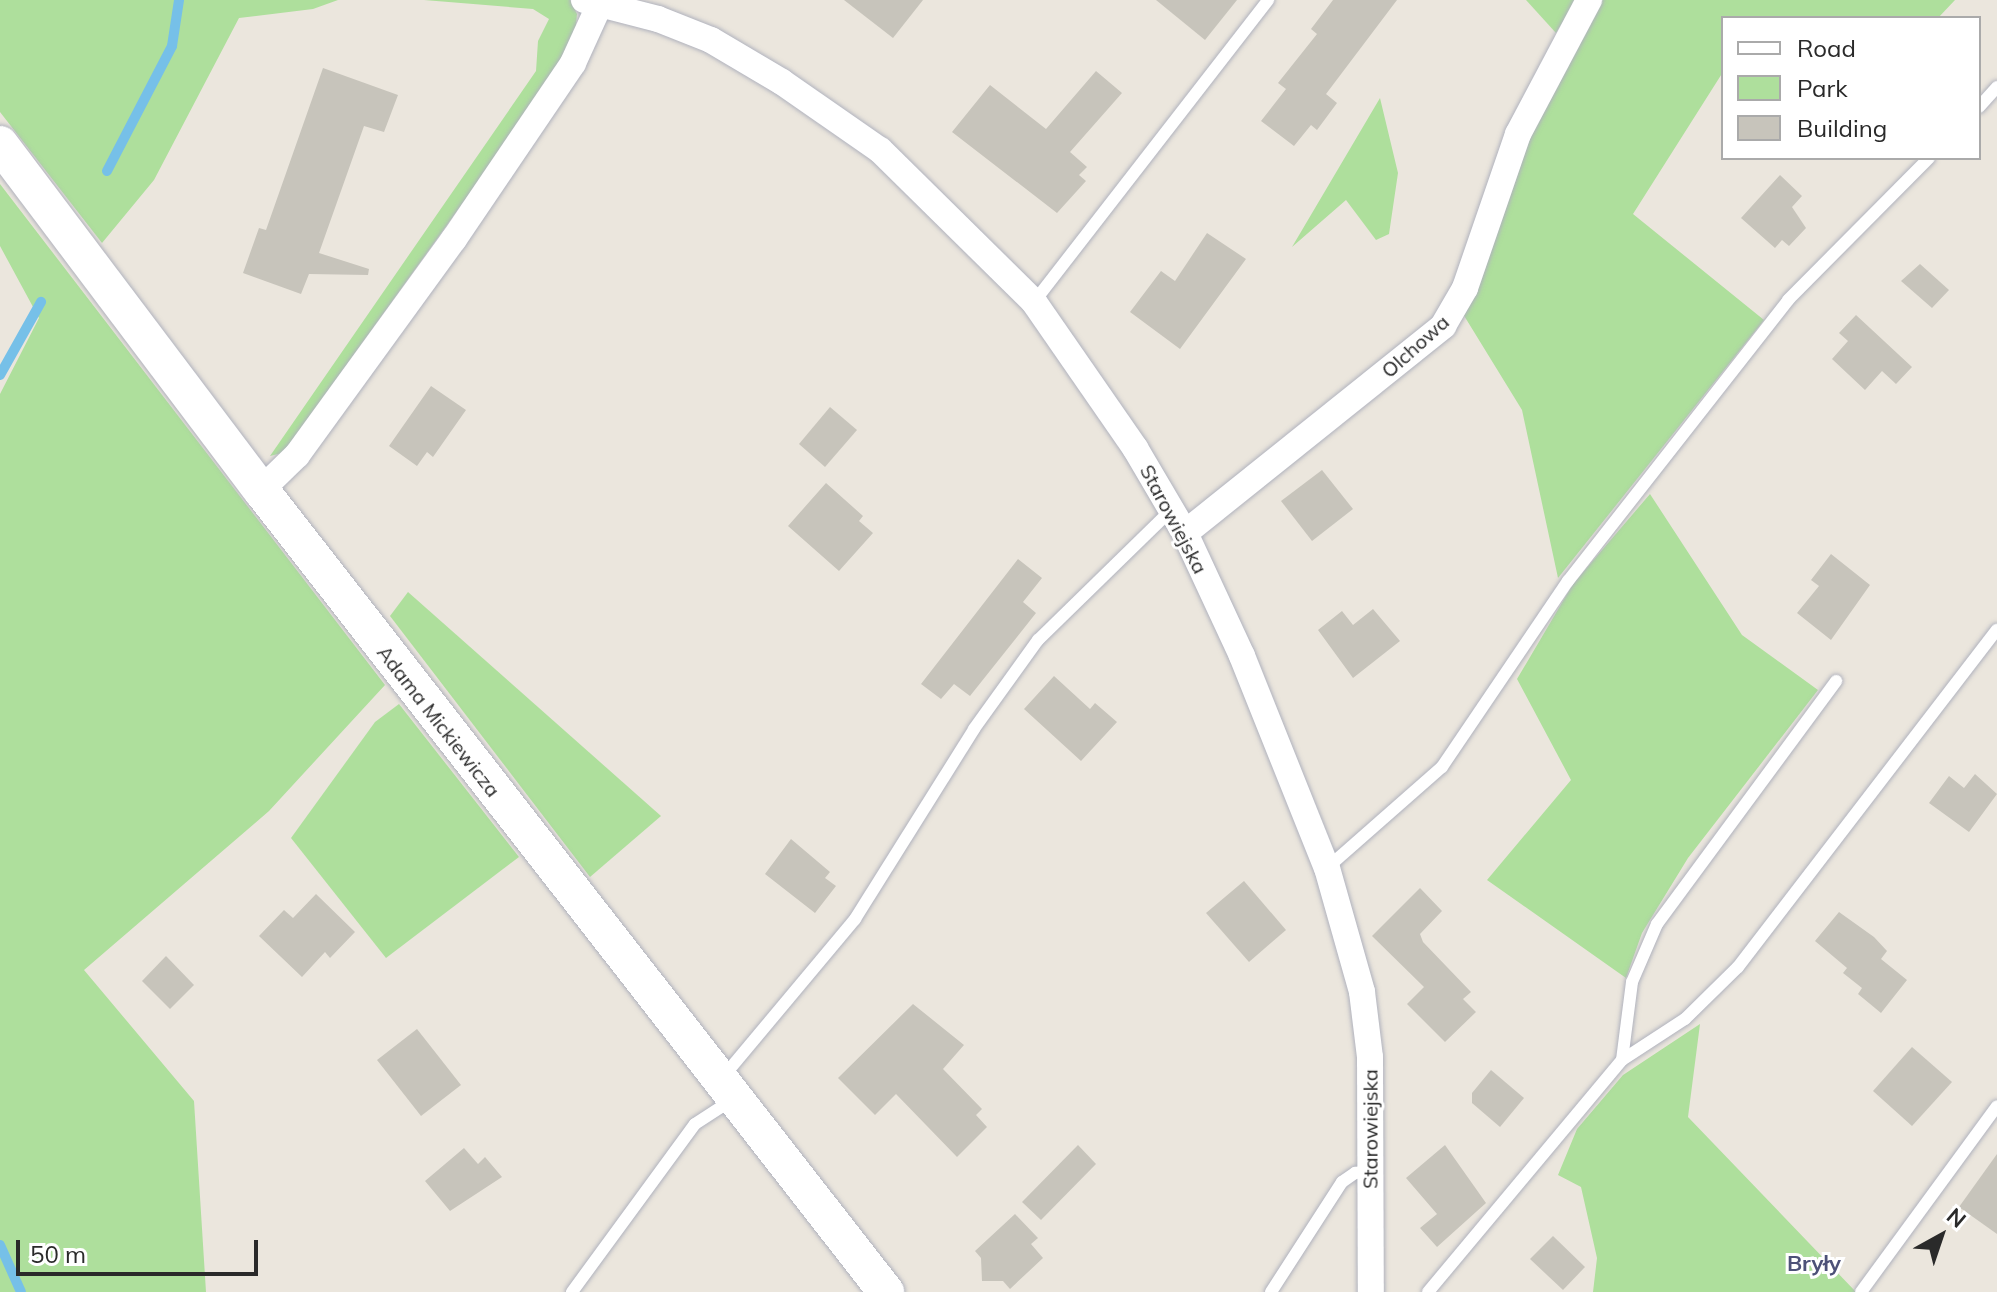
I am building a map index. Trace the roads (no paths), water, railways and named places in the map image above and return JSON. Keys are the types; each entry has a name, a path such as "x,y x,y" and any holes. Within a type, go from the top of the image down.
{"street":[{"name":"Olchowa","path":"1185,533 1443,326 1465,288 1518,134 1589,0"},
{"name":"Starowiejska","path":"605,4 711,40 820,108 925,190 1034,302 1094,385 1185,533 1254,683 1327,868 1362,992 1370,1057 1371,1292"},
{"path":"261,490 297,455 454,239 573,63 605,4"},
{"name":"Adama Mickiewicza","path":"0,144 261,490 725,1091 886,1292"}],"lane":[{"path":"1034,302 1268,0"},
{"path":"1981,105 1997,87"},
{"path":"1327,868 1442,767 1568,581 1788,300 1927,160"},
{"path":"572,1292 695,1124 725,1091 855,919 974,729 1038,640 1171,510"},
{"path":"1428,1292 1622,1060 1685,1019 1738,967 1997,630"},
{"path":"1622,1060 1632,982 1657,924 1836,681"},
{"path":"1861,1292 1997,1106"},
{"path":"1271,1292 1342,1182 1370,1171"}],"waterway":[{"path":"107,171 172,46 179,0"},
{"path":"0,375 41,302"},
{"path":"0,1245 21,1292"}],"district":[{"name":"Bryły","path":"1814,1264"}]}
